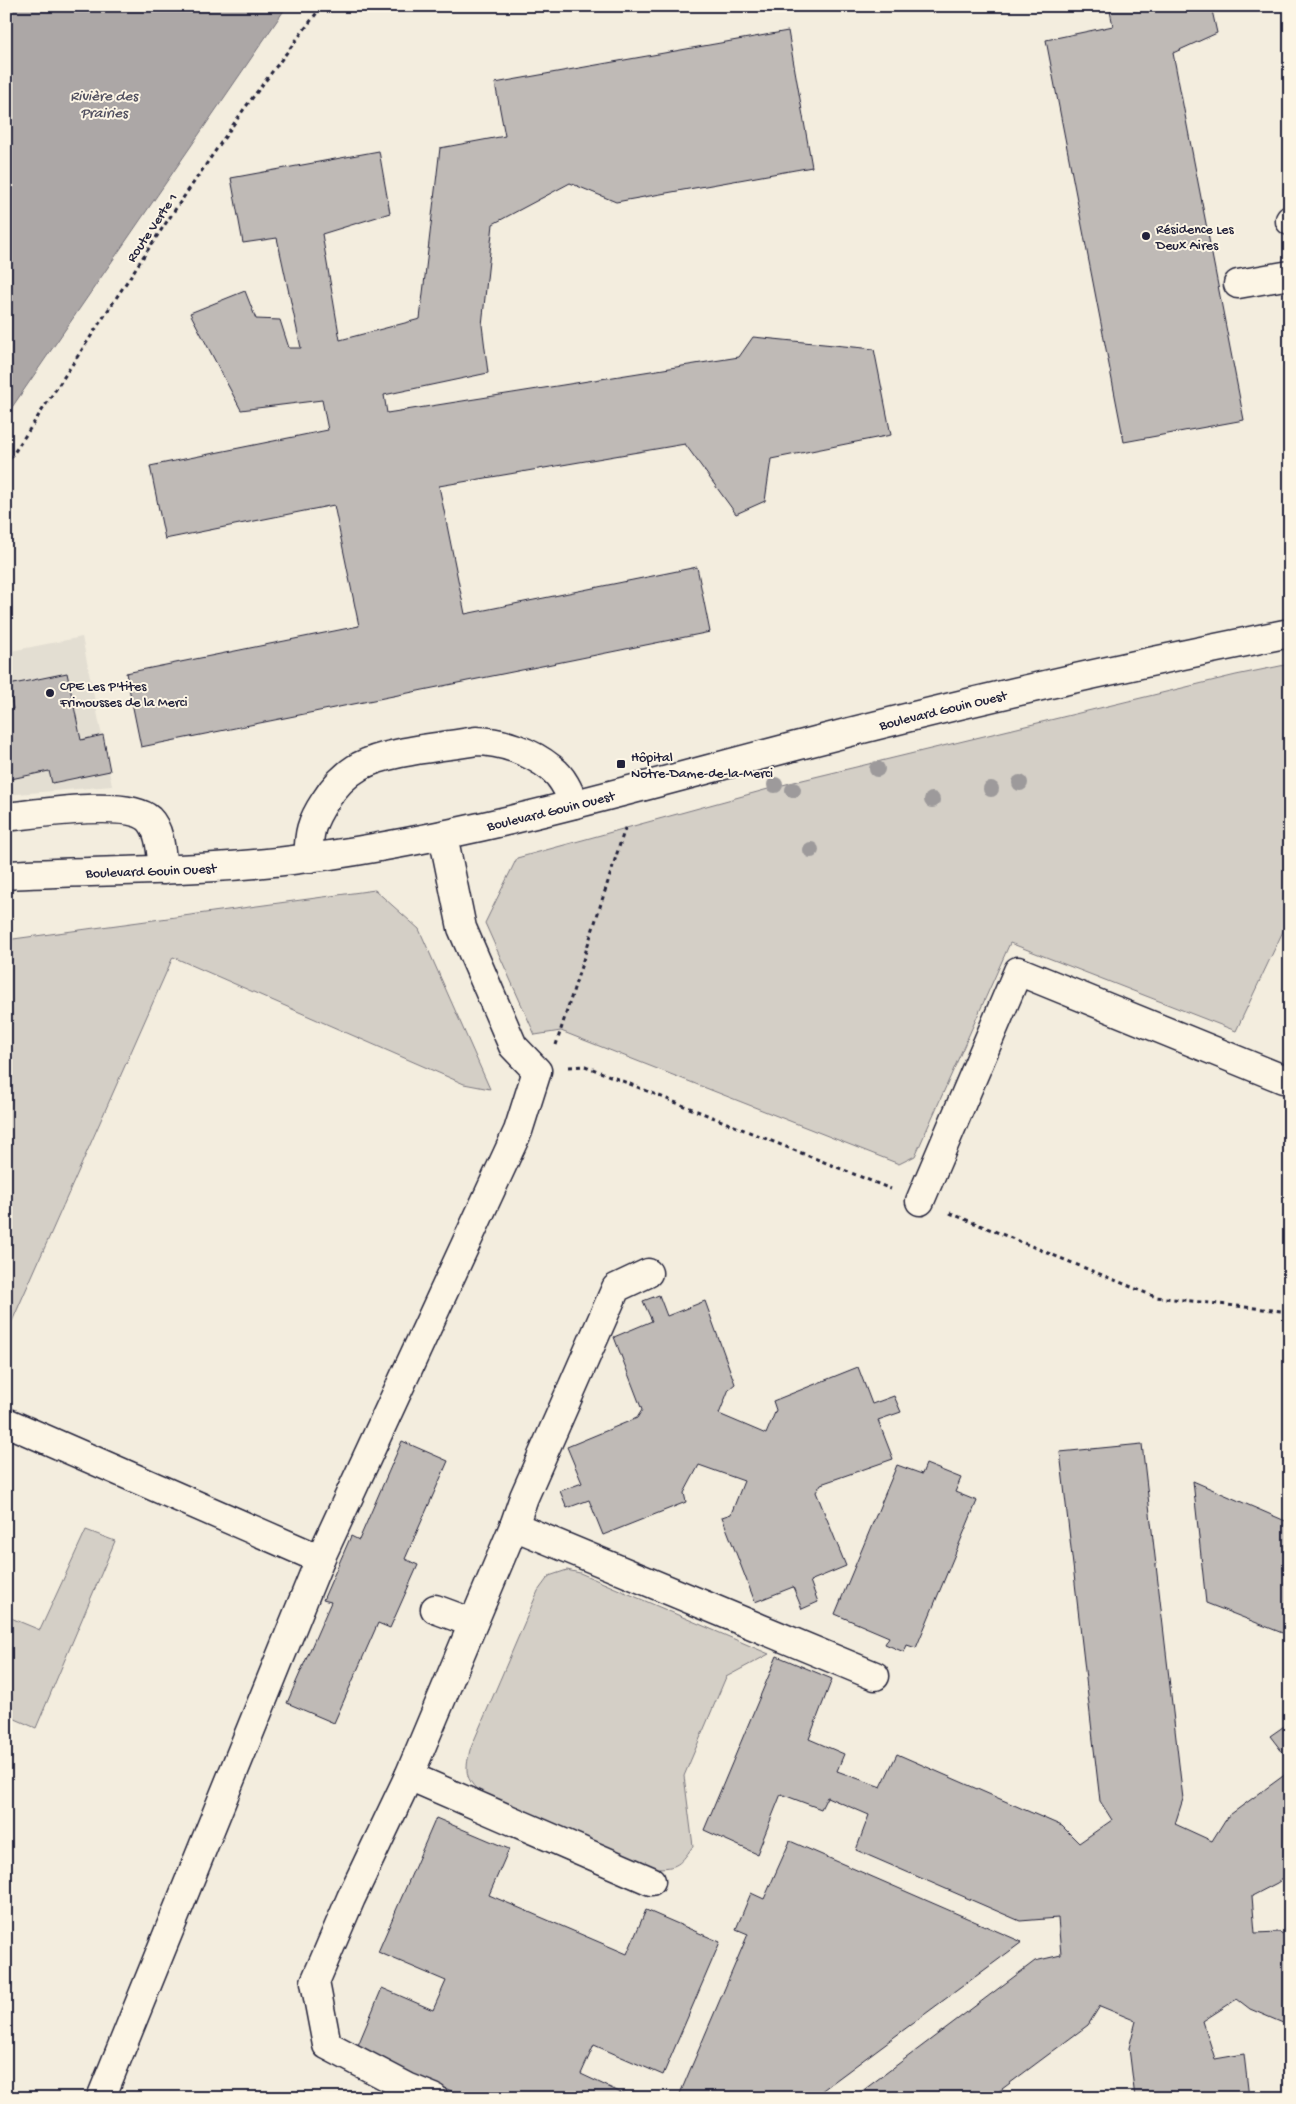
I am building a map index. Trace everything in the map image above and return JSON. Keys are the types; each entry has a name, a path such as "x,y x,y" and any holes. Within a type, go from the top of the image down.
{"street":[{"path":"1238,284 1290,275"},
{"name":"Boulevard Gouin Ouest","path":"6,876 247,865 309,858 443,835 574,804 990,697 1145,662 1290,633"},
{"path":"309,858 310,829 315,816 328,796 343,779 356,769 391,756 476,741 489,741 518,750 552,769 568,789 574,804"},
{"path":"6,817 106,808 130,810 150,820 154,827 158,837 163,870"},
{"path":"101,2098 320,1559 518,1131 537,1071 513,1046 462,928 443,835"},
{"path":"920,1201 1018,971 1283,1079"},
{"path":"434,2098 327,2045 315,1982 351,1898 409,1776 514,1526 524,1497 616,1288 648,1273"},
{"path":"6,1422 320,1559"},
{"path":"514,1526 875,1676"},
{"path":"435,1609 473,1623"},
{"path":"409,1776 651,1881"}],"path":[{"name":"Route Verte 1","path":"6,465 155,239 244,109 322,6"},
{"path":"537,1071 554,1052 629,818"}],"shaded area":[{"name":"CPE Les P'tites Frimousses de la Merci","path":"82,637 112,786 6,795 6,652"},
{"path":"1290,664 1290,928 1285,927 1236,1031 1010,943 915,1156 899,1164 561,1031 535,1035 485,923 517,858 790,783 1236,675"},
{"path":"375,890 419,929 490,1089 464,1084 173,957 6,1335 6,940"},
{"path":"86,1530 115,1541 36,1728 6,1715 6,1616 40,1630"},
{"path":"567,1570 580,1573 769,1654 726,1677 684,1776 693,1846 680,1863 671,1867 649,1868 484,1796 473,1785 468,1776 467,1765 470,1750 538,1591 549,1576"}],"water":[{"name":"Rivière des Prairies","path":"6,6 287,6 6,416"}],"building":[{"name":"Résidence Les Deux Aires","path":"1109,6 1211,6 1217,33 1173,53 1244,420 1124,442 1046,40 1113,26"},
{"path":"788,31 812,167 616,202 570,183 493,224 482,325 488,373 384,395 387,413 739,357 753,337 874,349 891,435 771,459 765,501 736,514 685,444 439,486 465,614 697,567 710,632 141,747 126,673 359,626 334,505 165,539 150,466 328,430 322,400 241,410 190,313 245,291 256,319 280,320 289,348 301,348 277,238 243,243 231,178 379,151 390,213 322,234 340,340 420,319 440,148 505,136 495,83"},
{"path":"67,673 81,740 103,735 110,771 52,783 49,771 6,780 6,711 13,709 9,685"},
{"path":"659,1295 667,1316 705,1301 735,1384 729,1389 719,1414 766,1434 776,1410 773,1401 858,1367 872,1404 894,1396 901,1412 878,1420 893,1459 821,1484 816,1492 846,1566 810,1581 818,1602 802,1609 793,1587 755,1602 722,1517 731,1514 744,1481 699,1465 684,1493 686,1502 603,1535 589,1500 567,1508 560,1491 582,1483 567,1447 637,1418 642,1410 614,1337 652,1321 643,1301"},
{"path":"402,1441 448,1461 405,1559 418,1565 390,1628 378,1623 334,1723 287,1703 331,1602 323,1600 351,1536 359,1540"},
{"path":"1142,1444 1183,1799 1175,1824 1212,1841 1227,1817 1290,1771 1290,1874 1252,1896 1255,1933 1279,1932 1290,1937 1290,2026 1250,2009 1237,1999 1203,2021 1215,2059 1244,2054 1249,2098 1135,2098 1129,2048 1136,2021 1100,2006 1088,2025 990,2098 853,2098 1035,1961 1061,1955 1058,1918 1020,1921 856,1850 869,1815 827,1797 821,1809 781,1794 757,1854 704,1830 777,1656 832,1679 809,1739 844,1754 837,1771 881,1787 897,1754 1062,1826 1079,1843 1112,1820 1100,1801 1060,1452"},
{"path":"926,1464 961,1478 955,1492 977,1501 916,1648 907,1645 904,1652 885,1644 889,1637 835,1614 897,1465 922,1474"},
{"path":"1193,1481 1290,1523 1290,1636 1206,1603"},
{"path":"1290,1722 1290,1762 1270,1736"},
{"path":"436,1818 509,1849 489,1895 627,1954 646,1910 720,1942 663,2075 594,2045 581,2074 632,2098 468,2098 356,2050 382,1988 433,2010 446,1981 378,1952"},
{"path":"790,1841 1022,1942 812,2098 679,2096 748,1934 736,1929 751,1893 764,1899"}],"place":[{"name":"Résidence Les Deux Aires","path":"1146,236"},
{"name":"CPE Les P'tites Frimousses de la Merci","path":"50,693"},
{"name":"Hôpital Notre-Dame-de-la-Merci","path":"621,764"}]}
